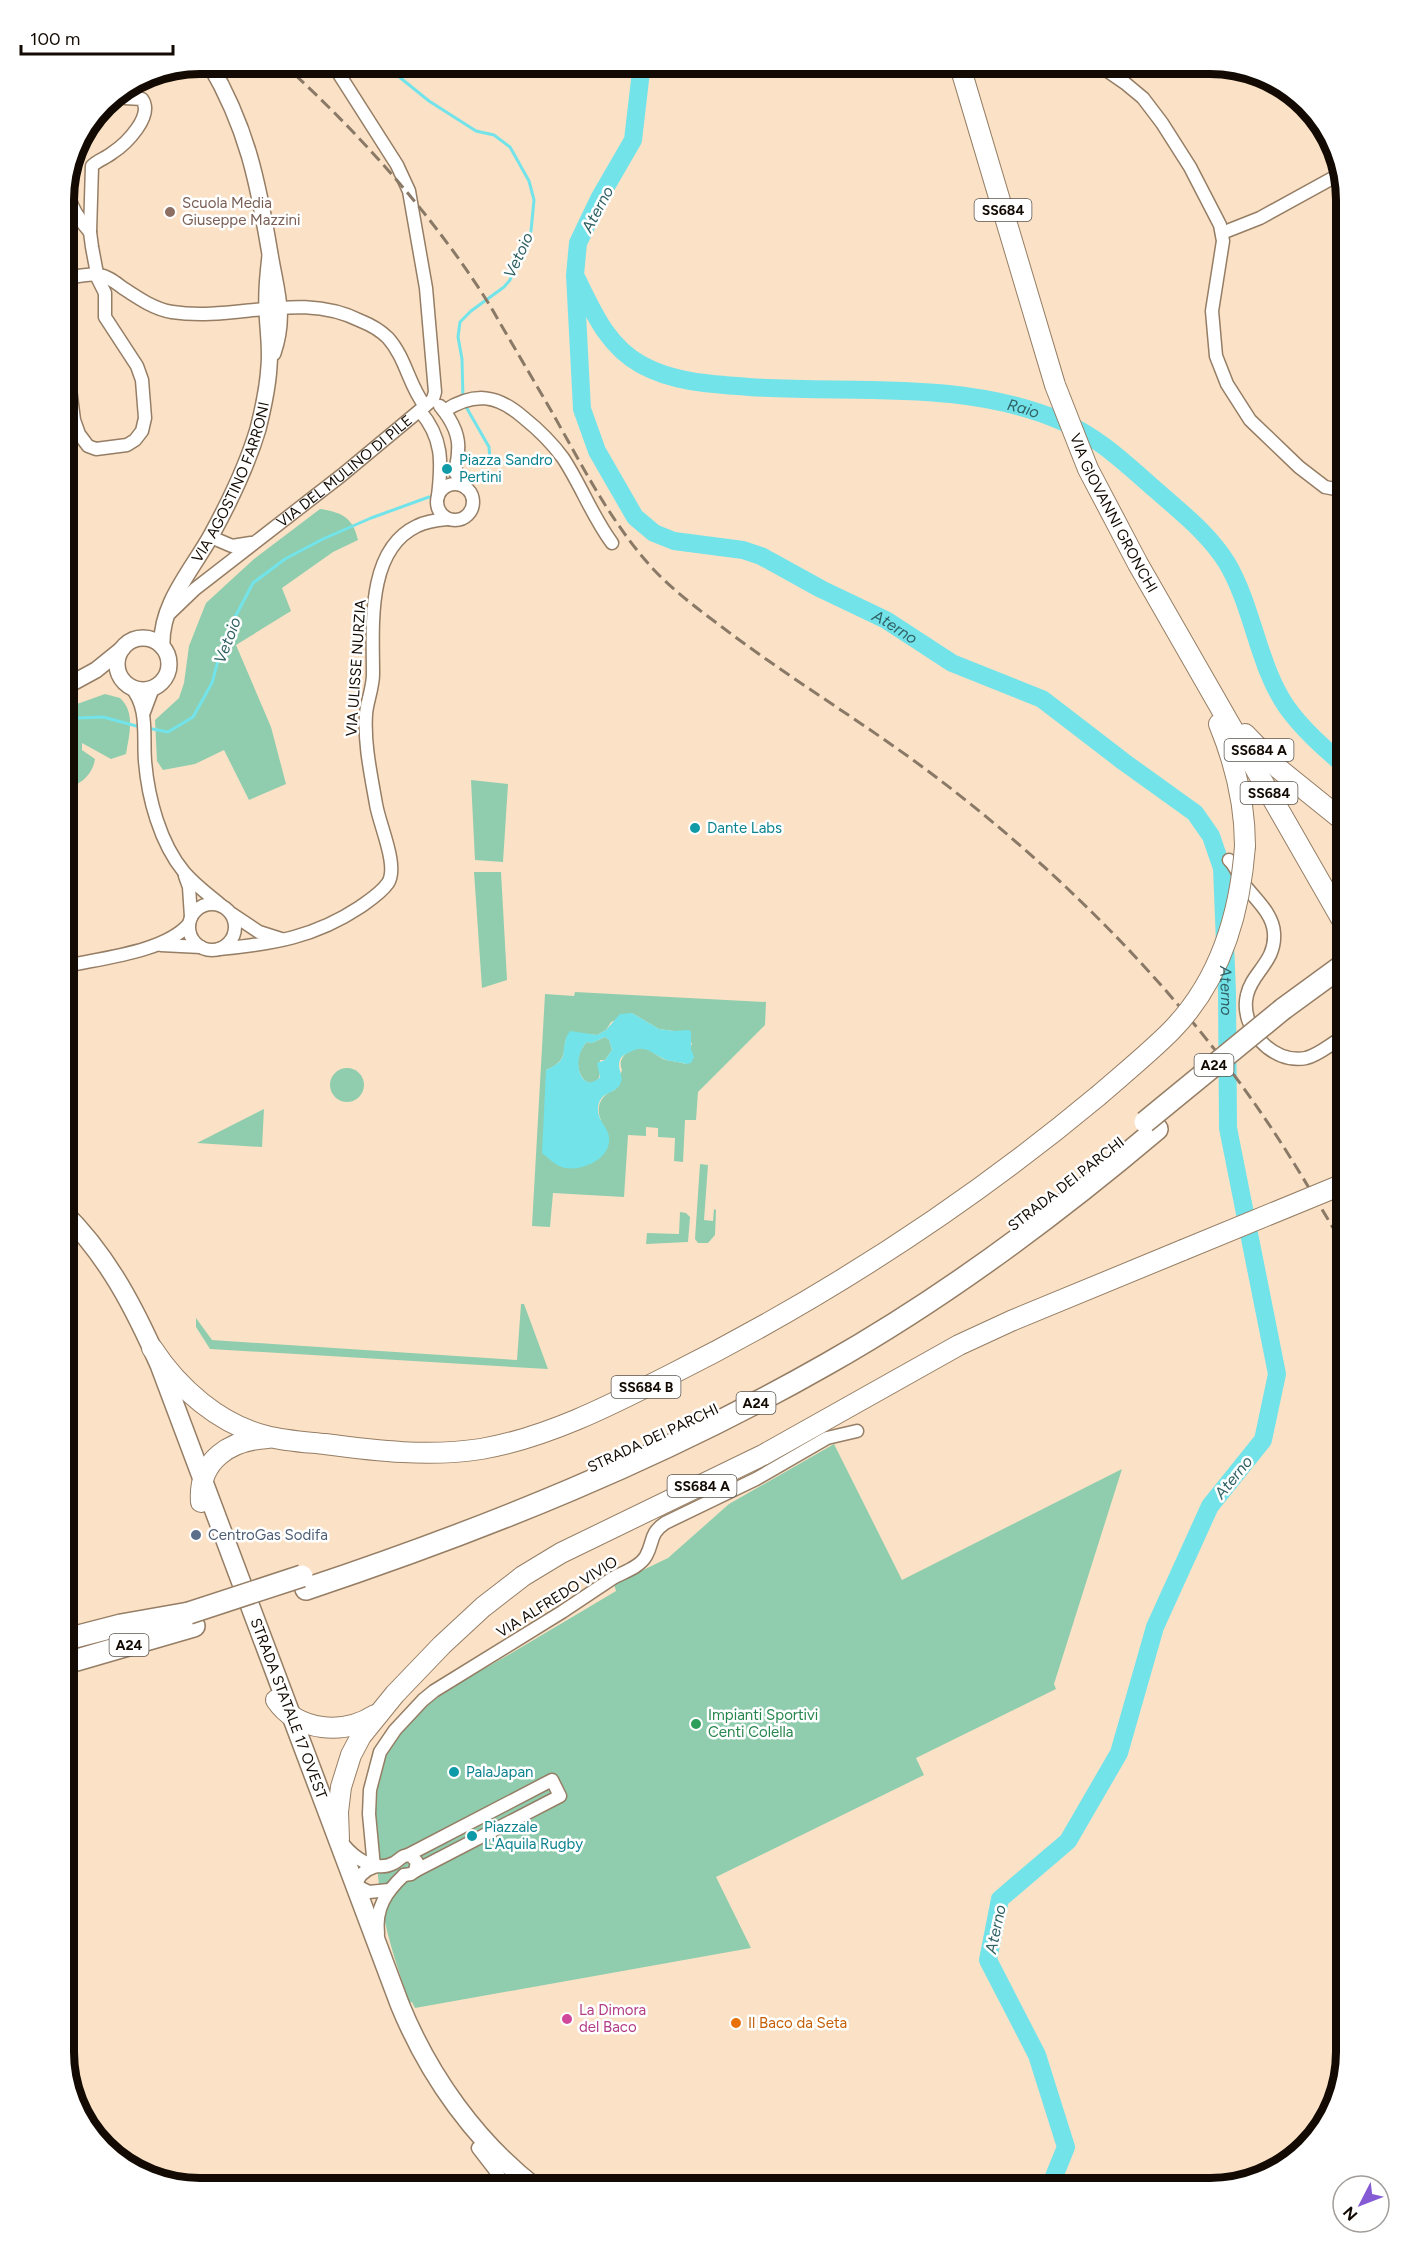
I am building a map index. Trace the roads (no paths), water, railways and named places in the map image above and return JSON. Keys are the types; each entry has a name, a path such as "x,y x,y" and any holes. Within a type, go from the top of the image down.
{"highway":[{"name":"VIA GIOVANNI GRONCHI","path":"962,74 1047,357 1077,443 1121,535 1336,910"},
{"name":"SS684 A","path":"1192,658 1239,727 1259,750 1336,815"},
{"name":"SS684 B","path":"153,1348 175,1377 214,1412 250,1431 277,1438 369,1450 416,1453 487,1448 521,1439 581,1417 730,1345 849,1276 924,1227 1005,1170 1098,1096 1177,1025 1210,977 1225,945 1237,908 1245,846 1236,775 1223,734 1192,658"},
{"name":"STRADA DEI PARCHI","path":"73,1660 304,1582 463,1533 548,1500 659,1451 788,1385 907,1315 994,1257 1081,1192 1151,1125 1245,1056 1336,972"},
{"name":"STRADA DEI PARCHI","path":"1288,1014 1336,986"},
{"name":"SS684 A","path":"339,1839 339,1802 347,1764 357,1742 380,1712 462,1626 511,1585 543,1563 763,1455 948,1350 1011,1321 1336,1188"},
{"name":"SS684 B","path":"201,1502 203,1480 211,1464 229,1446 250,1440 277,1438"},
{"name":"STRADA DEI PARCHI","path":"73,1648 192,1619"},
{"path":"73,1637 121,1624 192,1619"},
{"name":"SS684 A","path":"276,1700 293,1717 320,1727 340,1727 365,1721 380,1712"}],"main road":[{"name":"STRADA STATALE 17 OVEST","path":"73,1224 91,1241 115,1274 153,1348 339,1839 387,1996 413,2054 445,2108 478,2148 509,2178"},
{"name":"STRADA STATALE 17 OVEST","path":"73,1228 103,1269 130,1318 338,1866 354,1894 410,2032 432,2071 471,2125 524,2178"}],"street":[{"name":"VIA AGOSTINO FARRONI","path":"165,619 176,594 211,537 239,481 250,452 266,392 270,364 273,307 270,256 262,204 249,149 214,73"},
{"path":"338,73 401,172 411,199 426,288 435,392 426,405"},
{"path":"1112,74 1143,98 1162,123 1190,167 1222,233 1222,256 1212,311 1216,356 1227,384 1250,420 1299,467 1325,487 1336,489"},
{"path":"74,419 79,434 88,446 96,449 127,446 142,431 145,418 142,381 137,366 105,316 105,293 98,274 90,232 92,166 126,142 144,115 146,107 142,99 126,98"},
{"path":"1222,233 1260,218 1333,178"},
{"path":"74,208 90,232"},
{"path":"74,221 78,216"},
{"path":"74,277 98,274 111,279 145,302 170,311 203,314 308,306 354,317 379,331 395,348 426,405 436,435 440,456 438,509 448,519 460,519 471,510 472,499 456,473 458,457 456,434 444,411"},
{"path":"426,405 444,411 464,402 486,398 502,402 521,415 545,436 567,465 593,516 612,543"},
{"name":"VIA DEL MULINO DI PILE","path":"165,619 182,600 426,405"},
{"path":"440,456 444,464 449,466 458,457"},
{"path":"438,496 449,485 460,485 466,488"},
{"name":"VIA ULISSE NURZIA","path":"219,949 288,940 323,929 381,891 392,874 392,865 376,809 367,746 366,716 373,676 373,624 376,592 384,561 401,538 420,525 448,519"},
{"path":"211,537 232,546 255,542"},
{"name":"VIA AGOSTINO FARRONI","path":"138,639 176,594"},
{"path":"139,690 166,677 169,669 169,660 162,646 165,619"},
{"path":"74,682 138,639 146,638 162,646"},
{"path":"122,649 118,670 139,690 144,716 148,783 154,810 167,843 184,872 189,887 192,937 201,947"},
{"path":"90,673 108,673 139,690"},
{"path":"1229,860 1268,915 1274,929 1274,941 1268,959 1246,997 1248,1016 1257,1037 1276,1053 1286,1057 1300,1058 1314,1055 1336,1042"},
{"path":"184,872 232,914 259,932 288,940"},
{"path":"160,945 177,935 201,907 208,904 222,906"},
{"path":"74,964 160,945 219,949 225,946 234,935 232,914"},
{"name":"VIA ALFREDO VIVIO","path":"375,1866 369,1805 376,1762 388,1739 423,1700 638,1564 648,1554 653,1534 665,1523 756,1479 827,1438 857,1431"},
{"path":"382,1960 377,1917 389,1890 410,1873 560,1796 552,1780 389,1865 375,1866 362,1874 354,1894 389,1890"},
{"path":"339,1839 354,1856 375,1866"},
{"path":"403,1858 413,1857 417,1862 410,1873"},
{"path":"403,1858 397,1869 410,1873"},
{"path":"478,2148 500,2178"},
{"path":"513,2168 521,2178"}],"water":[{"path":"632,1013 659,1029 689,1030 694,1057 691,1063 686,1064 666,1060 644,1049 635,1050 623,1056 619,1063 621,1083 601,1099 598,1108 609,1137 604,1154 586,1166 562,1167 542,1153 546,1070 560,1061 564,1053 566,1037 570,1031 597,1035 606,1030 620,1014","holes":["605,1037 609,1040 612,1050 605,1060 597,1063 600,1077 594,1082 588,1082 583,1079 578,1066 582,1049 587,1042 592,1043"]}],"waterway":[{"name":"Vetoio","path":"395,73 429,101 476,131 494,135 510,147 529,181 534,200 531,231 510,280 460,322 458,337 462,359 463,399"},
{"name":"Aterno","path":"641,73 633,140 600,197 578,243 575,275 582,409 597,451 635,517 654,533 674,541 743,550 761,556 821,589 886,620 952,663 1042,699 1195,813 1211,836 1222,868 1227,993 1228,1128 1277,1374 1263,1440 1210,1506 1155,1627 1119,1753 1068,1841 1000,1899 988,1960 1037,2055 1066,2147 1053,2178"},
{"name":"Raio","path":"577,279 603,328 620,349 642,365 668,376 694,382 749,387 907,391 985,399 1024,408 1061,421 1088,435 1185,516 1220,552 1236,580 1276,690 1299,723 1336,758"},
{"name":"Vetoio","path":"465,405 489,447 490,460"},
{"name":"Vetoio","path":"147,728 168,732 193,717 212,683 224,638 253,583 285,559 323,539 371,518 429,497"},
{"name":"Vetoio","path":"74,721 78,718 103,717 140,727"}],"railway":[{"path":"293,73 368,148 448,243 492,309 611,514 624,534 654,570 687,600 747,646 928,771 977,809 1071,892 1159,983 1200,1031 1274,1132 1336,1233"}],"place":[{"name":"Scuola Media Giuseppe Mazzini","path":"170,212"},
{"name":"Piazza Sandro Pertini","path":"447,469"},
{"name":"Dante Labs","path":"695,828"},
{"name":"CentroGas Sodifa","path":"196,1535"},
{"name":"Impianti Sportivi Centi Colella","path":"696,1724"},
{"name":"PalaJapan","path":"454,1772"},
{"name":"Piazzale L'Aquila Rugby","path":"472,1836"},
{"name":"La Dimora del Baco","path":"567,2019"},
{"name":"Il Baco da Seta","path":"736,2023"}]}
